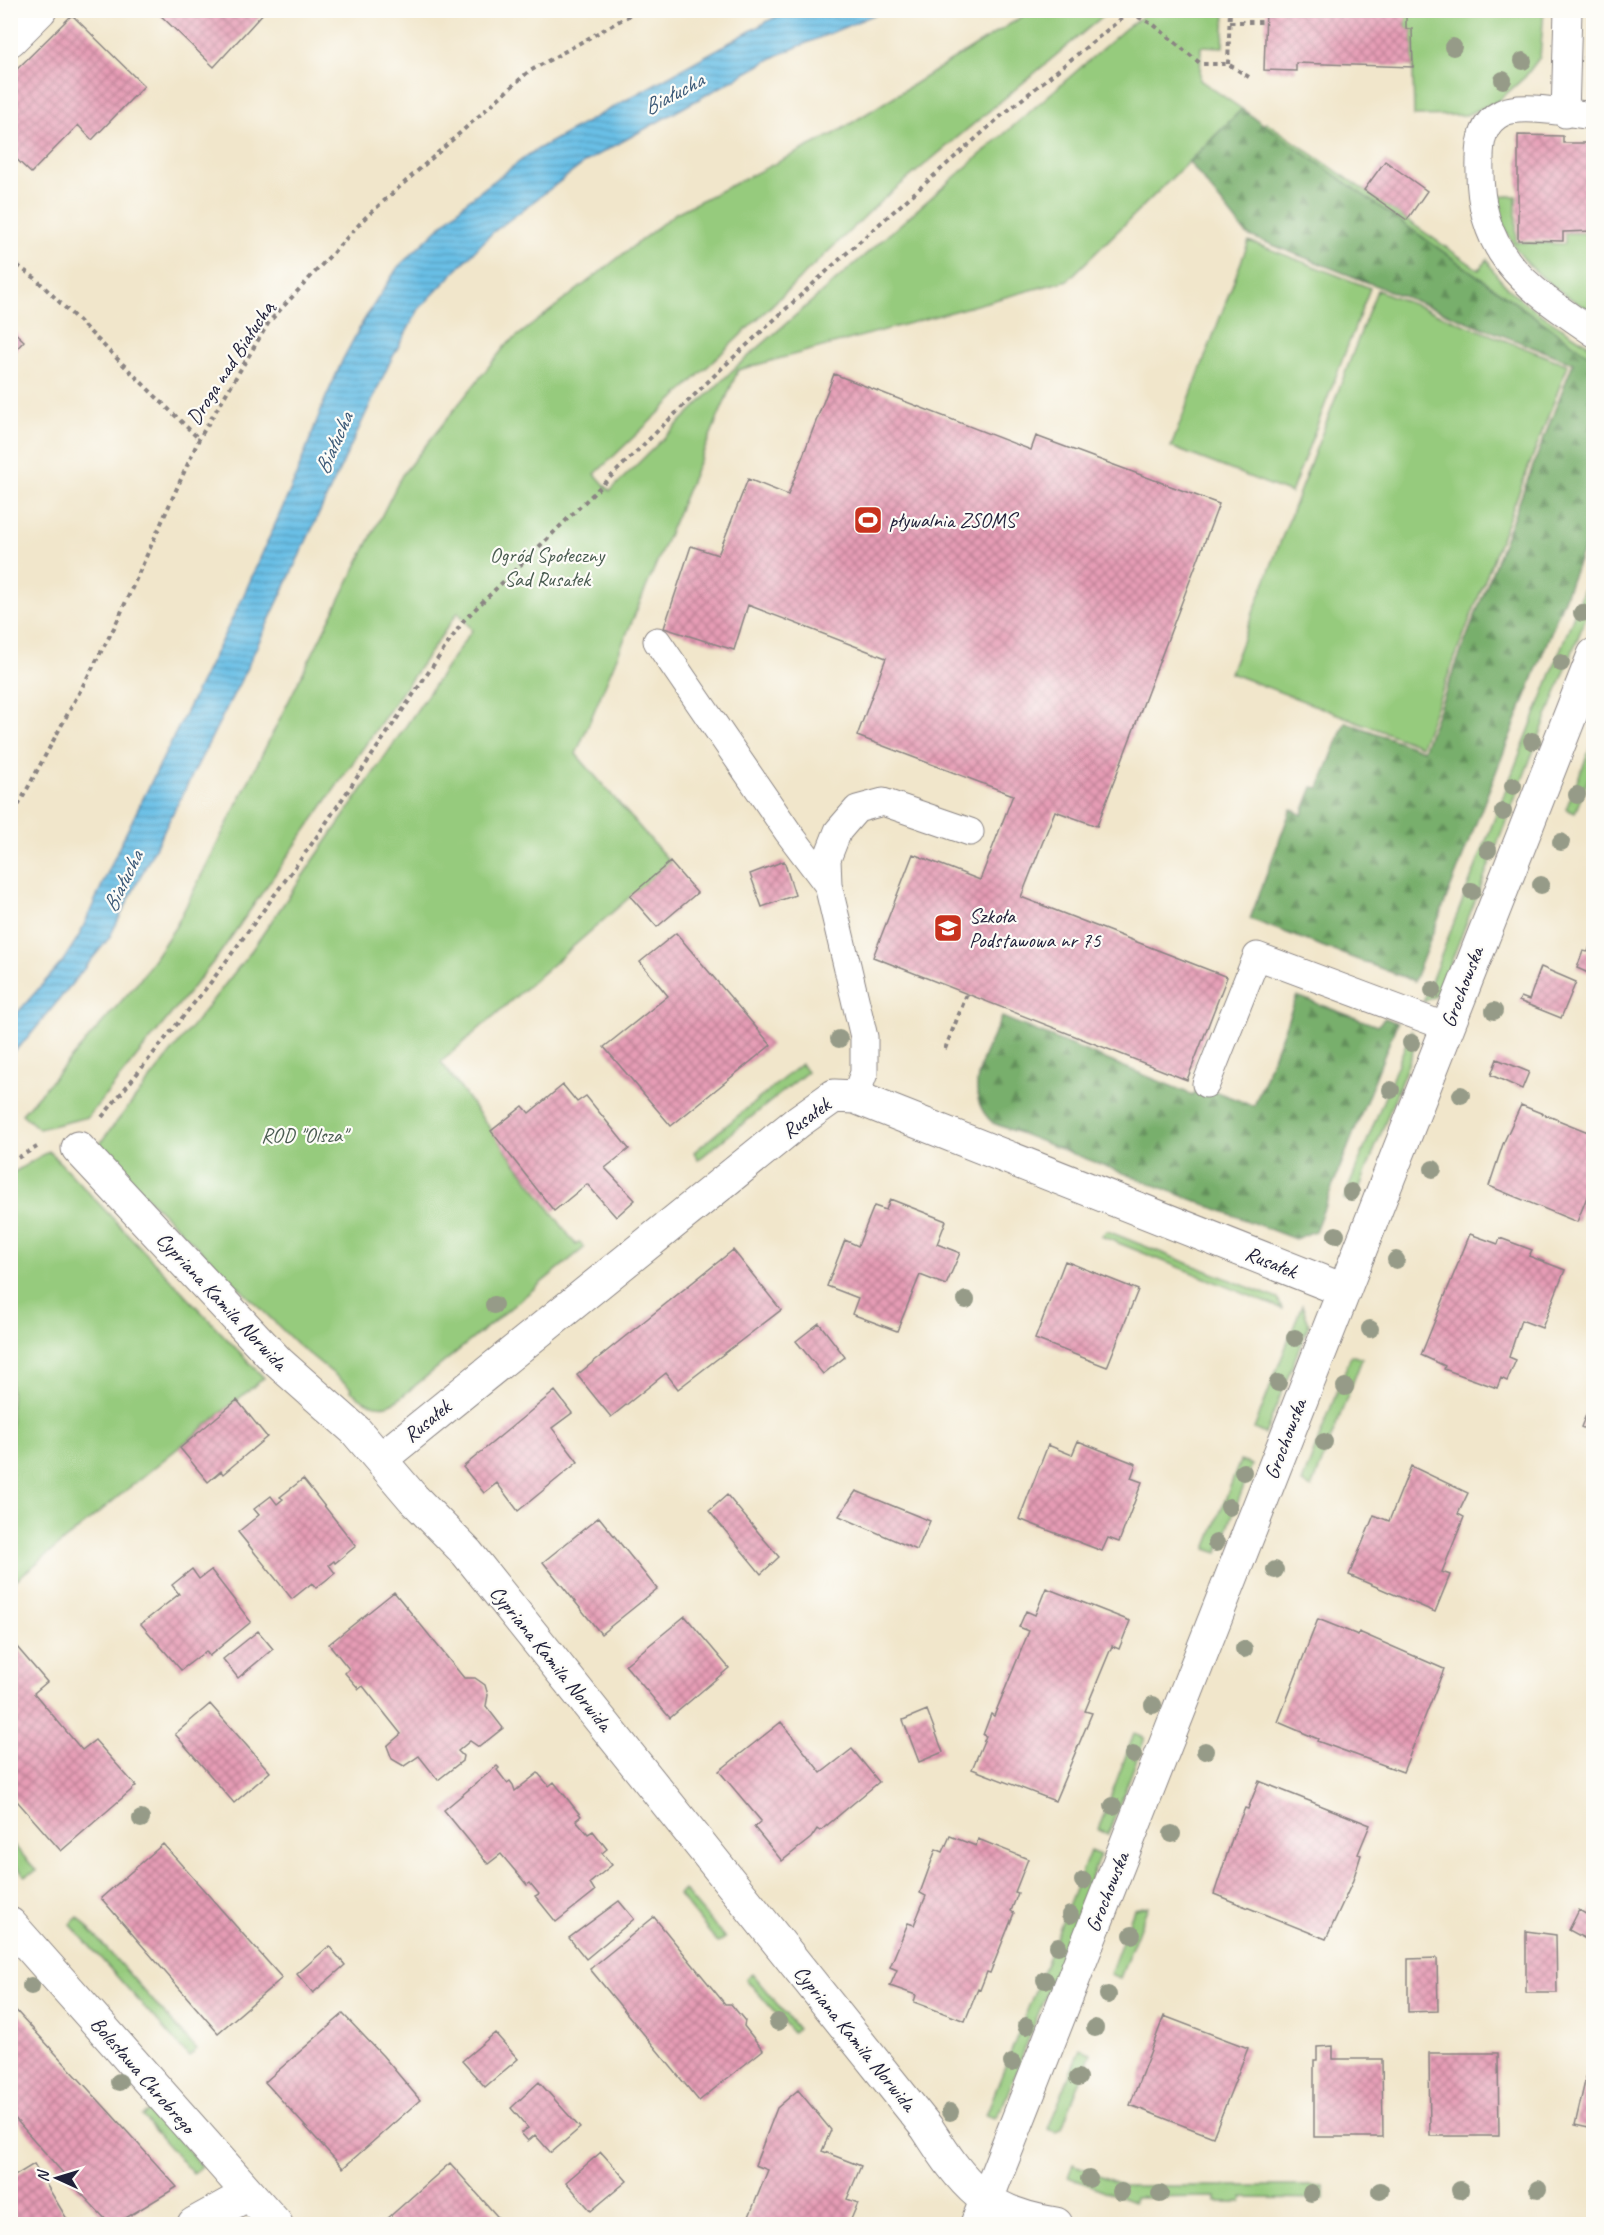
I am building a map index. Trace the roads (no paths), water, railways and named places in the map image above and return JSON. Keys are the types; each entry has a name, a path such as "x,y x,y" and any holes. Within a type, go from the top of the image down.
{"street":[{"path":"10,40 40,10"},
{"name":"Grochowska","path":"982,2213 1593,655"},
{"name":"Rusałek","path":"382,1458 823,1102 834,1096 855,1097 1343,1290"},
{"name":"Cypriana Kamila Norwida","path":"86,1137 278,1362 355,1430 382,1458 413,1498 467,1553 927,2128 982,2213"},
{"name":"Bolesława Chrobrego","path":"10,1924 276,2224"},
{"path":"194,2224 248,2193"},
{"path":"982,2213 1056,2224"}],"lane":[{"path":"1566,114 1568,10"},
{"path":"1593,116 1518,109 1502,113 1494,118 1482,134 1472,165 1483,213 1492,237 1506,260 1523,282 1593,333"},
{"path":"657,641 788,832 828,885"},
{"path":"855,1097 864,1072 864,1037 828,885 827,859 838,831 857,809 883,802 969,832"},
{"path":"1206,1084 1257,956 1447,1028"}],"water":[{"name":"Białucha","path":"786,11 883,11 778,55 587,161 492,233 419,309 390,362 243,676 109,938 27,1039 11,1054 11,1020 63,961 79,936 122,841 242,599 293,484 343,359 364,320 398,267 466,202 531,153"}],"place":[{"name":"pływalnia ZSOMS","path":"868,520"},
{"name":"Szkoła Podstawowa nr 75","path":"948,928"}],"park label":[{"name":"Ogród Społeczny Sad Rusałek","path":"547,567"},
{"name":"ROD \"Olsza\"","path":"304,1135"}]}
